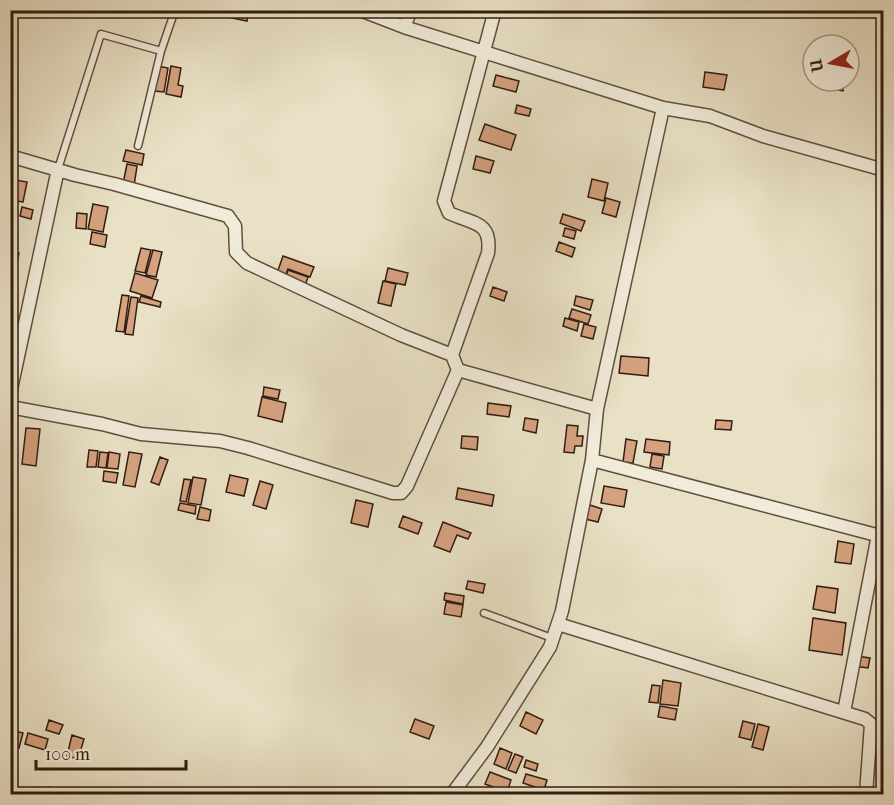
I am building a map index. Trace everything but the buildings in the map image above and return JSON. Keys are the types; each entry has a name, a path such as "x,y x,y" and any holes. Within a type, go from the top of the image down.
{"street":[{"path":"360,10 404,27 663,108 710,116 764,136 884,170"},
{"path":"404,27 411,10"},
{"path":"10,407 102,424 141,434 220,441 393,493 401,493 407,486 458,370 452,355 488,253 490,239 487,232 481,226 449,213 444,201 495,10"},
{"path":"452,795 487,747 547,653 558,624 565,600 592,460 597,409 663,108"},
{"path":"10,156 228,216 235,226 236,252 247,263 401,335 452,355"},
{"path":"10,394 58,170"},
{"path":"458,370 597,409"},
{"path":"592,460 881,536 844,712"},
{"path":"558,624 865,718 870,724 866,795"}],"lane":[{"path":"138,146 161,51 175,10"},
{"path":"58,170 101,34 161,51"},
{"path":"484,613 553,639"}]}
